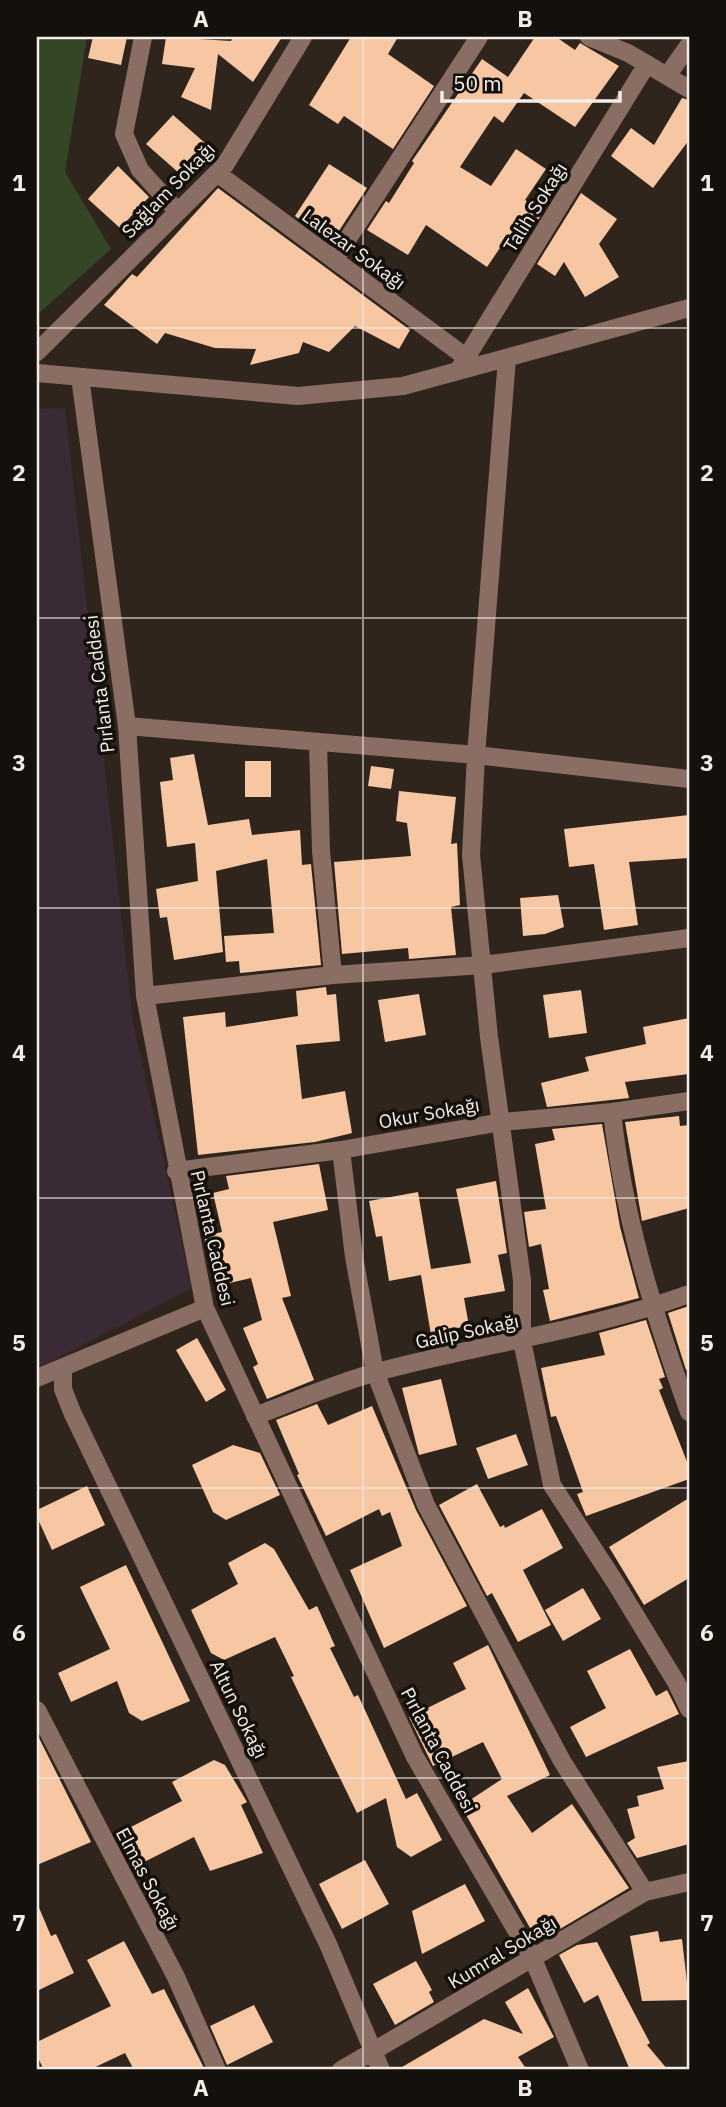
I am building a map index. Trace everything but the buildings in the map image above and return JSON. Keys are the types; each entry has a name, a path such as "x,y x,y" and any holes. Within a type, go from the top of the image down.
{"street":[{"path":"144,37 124,134 140,170 178,212"},
{"name":"Sağlam Sokağı","path":"37,352 225,165 303,37"},
{"path":"334,260 479,37"},
{"path":"589,37 647,64 689,89"},
{"path":"667,76 689,45"},
{"name":"Talih Sokağı","path":"463,364 647,64"},
{"name":"Lalezar Sokağı","path":"217,173 334,260 463,364"},
{"path":"37,373 298,396 403,386 463,364 507,358 689,308"},
{"path":"507,358 476,755 471,855 522,1280 522,1341 552,1485 629,1604 689,1709"},
{"name":"Pırlanta Caddesi","path":"80,377 127,726 145,996 176,1171 205,1308 415,1757 533,1959 580,2070"},
{"path":"127,726 476,755 689,779"},
{"path":"318,743 321,851 333,975"},
{"path":"145,996 333,975 483,965 689,938"},
{"name":"Okur Sokağı","path":"176,1171 341,1150 502,1122 612,1112 689,1101"},
{"path":"612,1112 618,1167 629,1225 689,1412"},
{"path":"341,1150 354,1257 375,1372 426,1505 562,1760 645,1892"},
{"name":"Galip Sokağı","path":"255,1416 375,1372 522,1341 655,1306 689,1294"},
{"path":"37,1378 205,1308"},
{"name":"Altun Sokağı","path":"63,1367 63,1389 72,1412 328,1944 381,2070"},
{"name":"Elmas Sokağı","path":"37,1710 176,1976 217,2070"},
{"name":"Kumral Sokağı","path":"341,2070 645,1892 689,1882"}],"shaded area":[{"path":"65,408 133,1022 192,1288 37,1369 37,409"}],"green space":[{"path":"37,37 87,37 65,172 111,249 37,315"}]}
